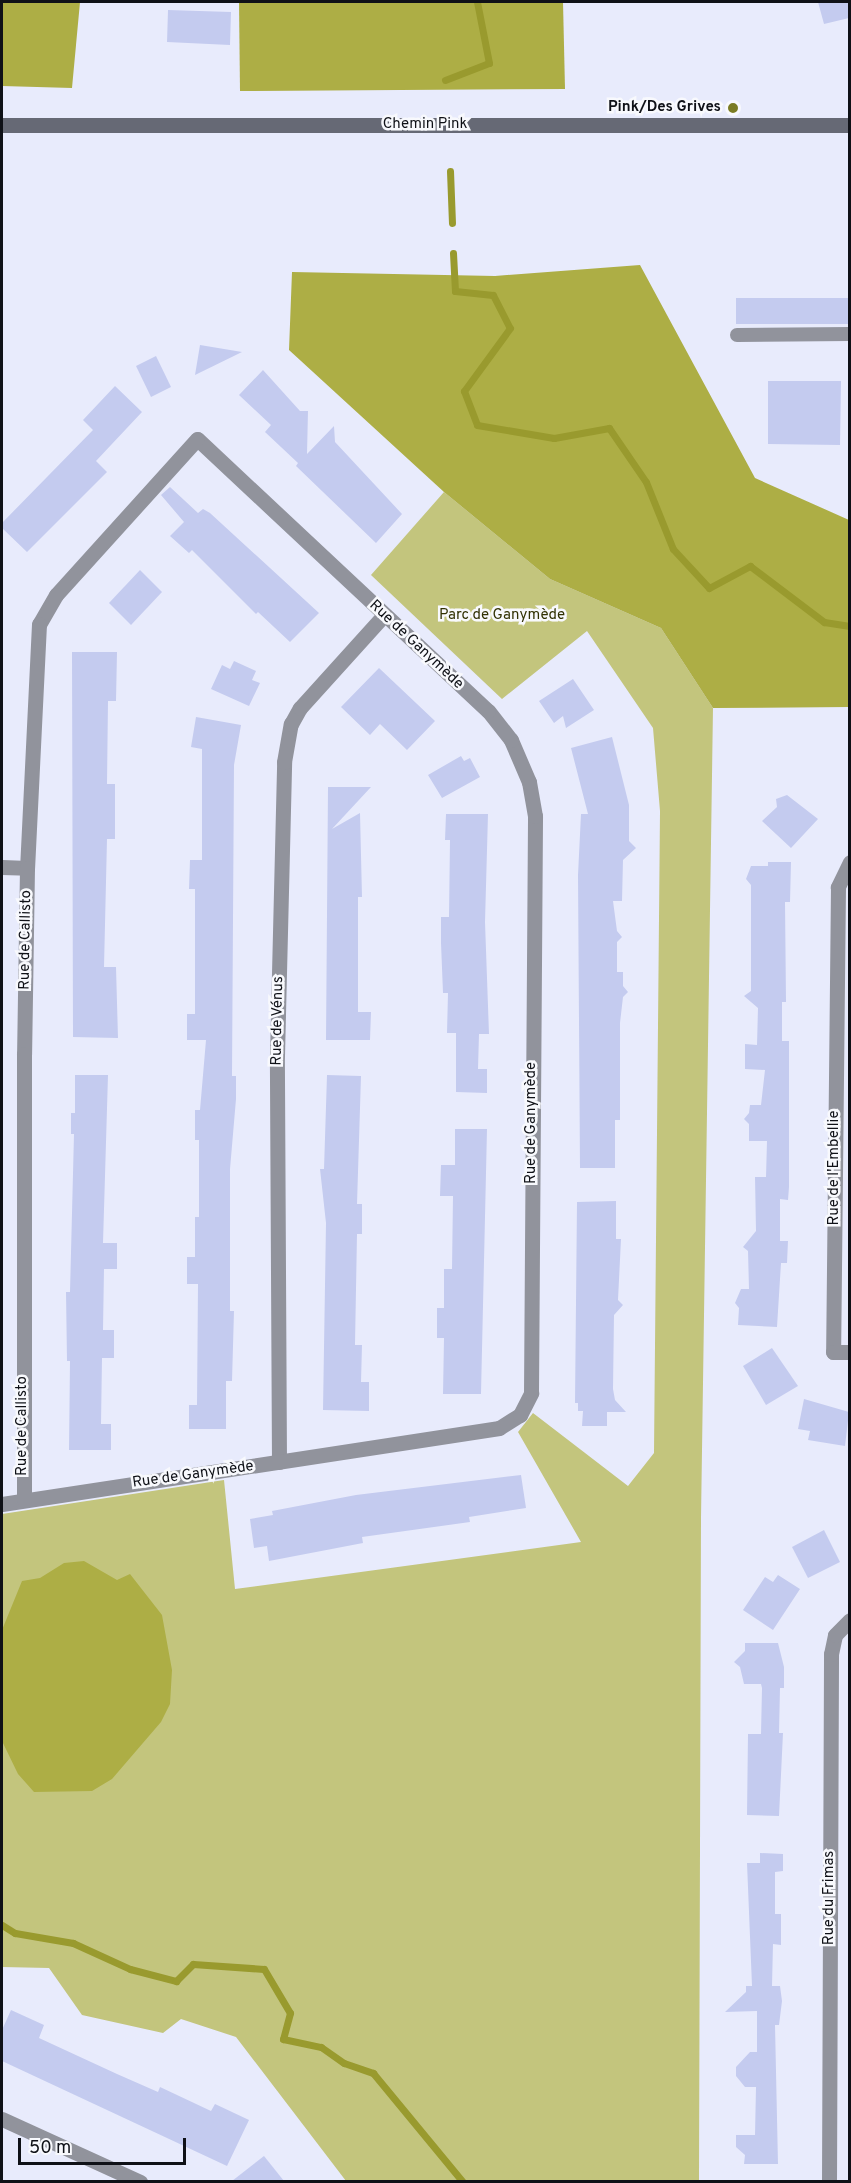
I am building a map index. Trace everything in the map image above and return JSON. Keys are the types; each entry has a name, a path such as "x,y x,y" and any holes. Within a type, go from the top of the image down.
{"main road":[{"name":"Chemin Pink","path":"2,125 849,125"}],"street":[{"name":"Rue de Ganymède","path":"2,1504 499,1428 520,1415 531,1393 533,797 521,760 501,726 197,439"},
{"name":"Rue de Callisto","path":"24,1500 27,868 39,624 56,595 197,439"},
{"name":"Rue de Vénus","path":"279,1462 277,1055 284,762 291,724 300,708 384,615"},
{"name":"Rue de l'Embellie","path":"849,862 837,887 834,1352 849,1352"},
{"path":"2,867 27,868"},
{"name":"Rue du Frimas","path":"829,2181 831,1654 835,1635 849,1620"},
{"path":"2,2119 140,2181"}],"lane":[{"path":"737,335 849,334"}],"green space":[{"name":"Parc de Ganymède","path":"444,492 550,579 661,628 713,708 701,1518 699,2181 346,2181 236,2037 181,2019 163,2033 82,2015 49,1968 2,1967 2,1514 224,1480 235,1589 581,1542 518,1432 533,1413 628,1486 654,1453 660,811 653,728 587,631 502,699 371,575"}],"shaded area":[{"path":"2,2 80,2 72,88 2,86"},
{"path":"239,2 563,2 565,89 240,91"},
{"path":"640,265 755,478 849,520 849,707 713,708 661,628 550,579 444,492 289,350 292,272 495,276"},
{"path":"84,1561 117,1580 130,1574 162,1615 172,1670 170,1704 161,1722 112,1779 92,1791 34,1792 18,1774 2,1741 2,1630 22,1581 40,1578 64,1563"}],"building":[{"path":"818,2 849,2 849,18 824,24"},
{"path":"168,10 231,12 230,45 167,42"},
{"path":"736,298 849,298 849,324 736,324"},
{"path":"200,345 242,352 195,375"},
{"path":"156,356 171,387 151,397 136,366"},
{"path":"263,370 300,411 308,411 307,454 334,426 335,442 402,514 376,543 296,466 298,463 265,432 271,425 239,395"},
{"path":"768,381 841,381 840,445 768,444"},
{"path":"115,386 142,412 96,461 107,472 27,552 2,528 2,523 93,430 83,420"},
{"path":"170,487 198,513 203,509 210,513 319,613 290,642 258,612 256,614 192,550 189,553 170,536 184,522 161,495"},
{"path":"140,570 162,592 131,625 109,603"},
{"path":"72,652 117,652 116,701 108,701 107,784 115,784 115,839 107,839 104,967 116,967 118,1038 73,1037"},
{"path":"234,661 256,671 252,680 260,683 249,706 211,689 222,665 230,669"},
{"path":"379,668 435,721 407,750 380,724 370,735 341,707"},
{"path":"573,679 594,710 566,728 563,716 554,723 539,701"},
{"path":"196,717 241,725 234,765 232,1076 236,1076 236,1099 230,1169 230,1311 234,1311 232,1381 226,1381 226,1429 189,1429 189,1405 197,1405 198,1284 187,1284 187,1257 195,1257 195,1217 199,1217 199,1140 195,1140 195,1110 200,1110 206,1040 187,1040 187,1014 195,1014 195,889 189,889 190,860 202,860 202,749 191,747"},
{"path":"612,737 629,805 629,841 636,848 623,860 622,901 613,901 617,931 622,937 617,942 617,972 623,972 623,986 628,992 623,997 620,1023 620,1120 615,1120 615,1168 580,1168 578,875 581,814 588,814 571,748"},
{"path":"461,756 464,761 470,758 480,777 442,798 428,775"},
{"path":"328,787 371,787 332,829 360,813 362,897 358,897 358,1012 371,1012 370,1040 326,1040"},
{"path":"787,795 818,819 791,848 762,821 777,807 776,799"},
{"path":"446,814 488,814 485,922 489,1034 479,1034 478,1069 487,1069 487,1093 456,1092 456,1033 447,1033 448,993 443,993 441,943 441,917 449,917 450,840 445,840"},
{"path":"768,862 791,862 790,902 785,902 786,1002 782,1002 782,1041 789,1041 789,1187 788,1200 780,1199 780,1241 788,1241 787,1263 781,1263 777,1327 738,1325 739,1308 735,1303 741,1289 749,1289 748,1251 743,1247 756,1231 755,1177 766,1177 767,1141 749,1141 749,1124 744,1119 749,1113 750,1105 761,1105 765,1070 745,1069 745,1044 757,1045 758,1008 744,996 751,991 751,885 746,879 751,866 768,866"},
{"path":"75,1075 108,1075 103,1243 117,1243 117,1269 104,1269 103,1330 114,1330 114,1358 102,1358 101,1424 111,1424 111,1450 69,1450 70,1361 67,1361 66,1292 70,1292 74,1134 71,1134 71,1113 75,1113"},
{"path":"327,1075 361,1076 357,1204 362,1204 362,1234 357,1234 355,1345 362,1345 361,1382 369,1382 369,1411 323,1410 326,1223 320,1169 324,1169"},
{"path":"455,1129 487,1129 481,1394 443,1394 444,1338 437,1338 437,1308 444,1308 444,1269 452,1269 453,1196 440,1196 441,1165 455,1165"},
{"path":"616,1201 616,1239 621,1239 618,1300 623,1305 614,1315 613,1389 615,1400 626,1412 607,1412 607,1426 582,1426 583,1411 578,1411 578,1403 575,1403 577,1202"},
{"path":"772,1348 798,1386 766,1405 743,1366"},
{"path":"804,1399 849,1412 845,1446 808,1440 810,1431 798,1429"},
{"path":"521,1475 526,1508 469,1517 470,1522 362,1537 363,1543 269,1561 267,1546 254,1548 250,1519 273,1515 272,1511 356,1495"},
{"path":"824,1530 840,1562 808,1578 792,1547"},
{"path":"778,1575 800,1589 773,1630 743,1610 765,1577 773,1582"},
{"path":"745,1643 778,1643 784,1667 784,1688 780,1688 779,1733 783,1733 779,1816 747,1815 748,1734 761,1734 762,1688 761,1684 744,1684 740,1667 734,1662 745,1651"},
{"path":"760,1853 783,1854 783,1871 775,1872 775,1914 781,1914 781,1945 773,1944 772,1986 780,1986 782,2001 779,2025 775,2025 778,2164 744,2164 745,2155 736,2147 736,2135 755,2135 756,2087 745,2087 736,2076 736,2067 750,2052 757,2052 757,2011 725,2012 746,1992 746,1986 752,1986 747,1863 760,1863"},
{"path":"11,2010 44,2025 39,2038 158,2092 160,2087 211,2111 215,2104 249,2120 227,2166 2,2061 2,2030"},
{"path":"264,2156 284,2181 232,2181"}],"waterway":[{"path":"445,80 489,63 477,2"},
{"path":"450,171 452,223"},
{"path":"453,253 455,291 493,295 510,328 464,391 477,425 554,438 609,428 646,482 673,549 709,588 750,566 824,622 850,626"},
{"path":"2,1925 15,1933 73,1943 130,1969 176,1981 193,1964 264,1969 290,2013 283,2039 321,2047 344,2063 373,2073 463,2182"}],"place":[{"name":"Pink/Des Grives","path":"733,108"}]}
